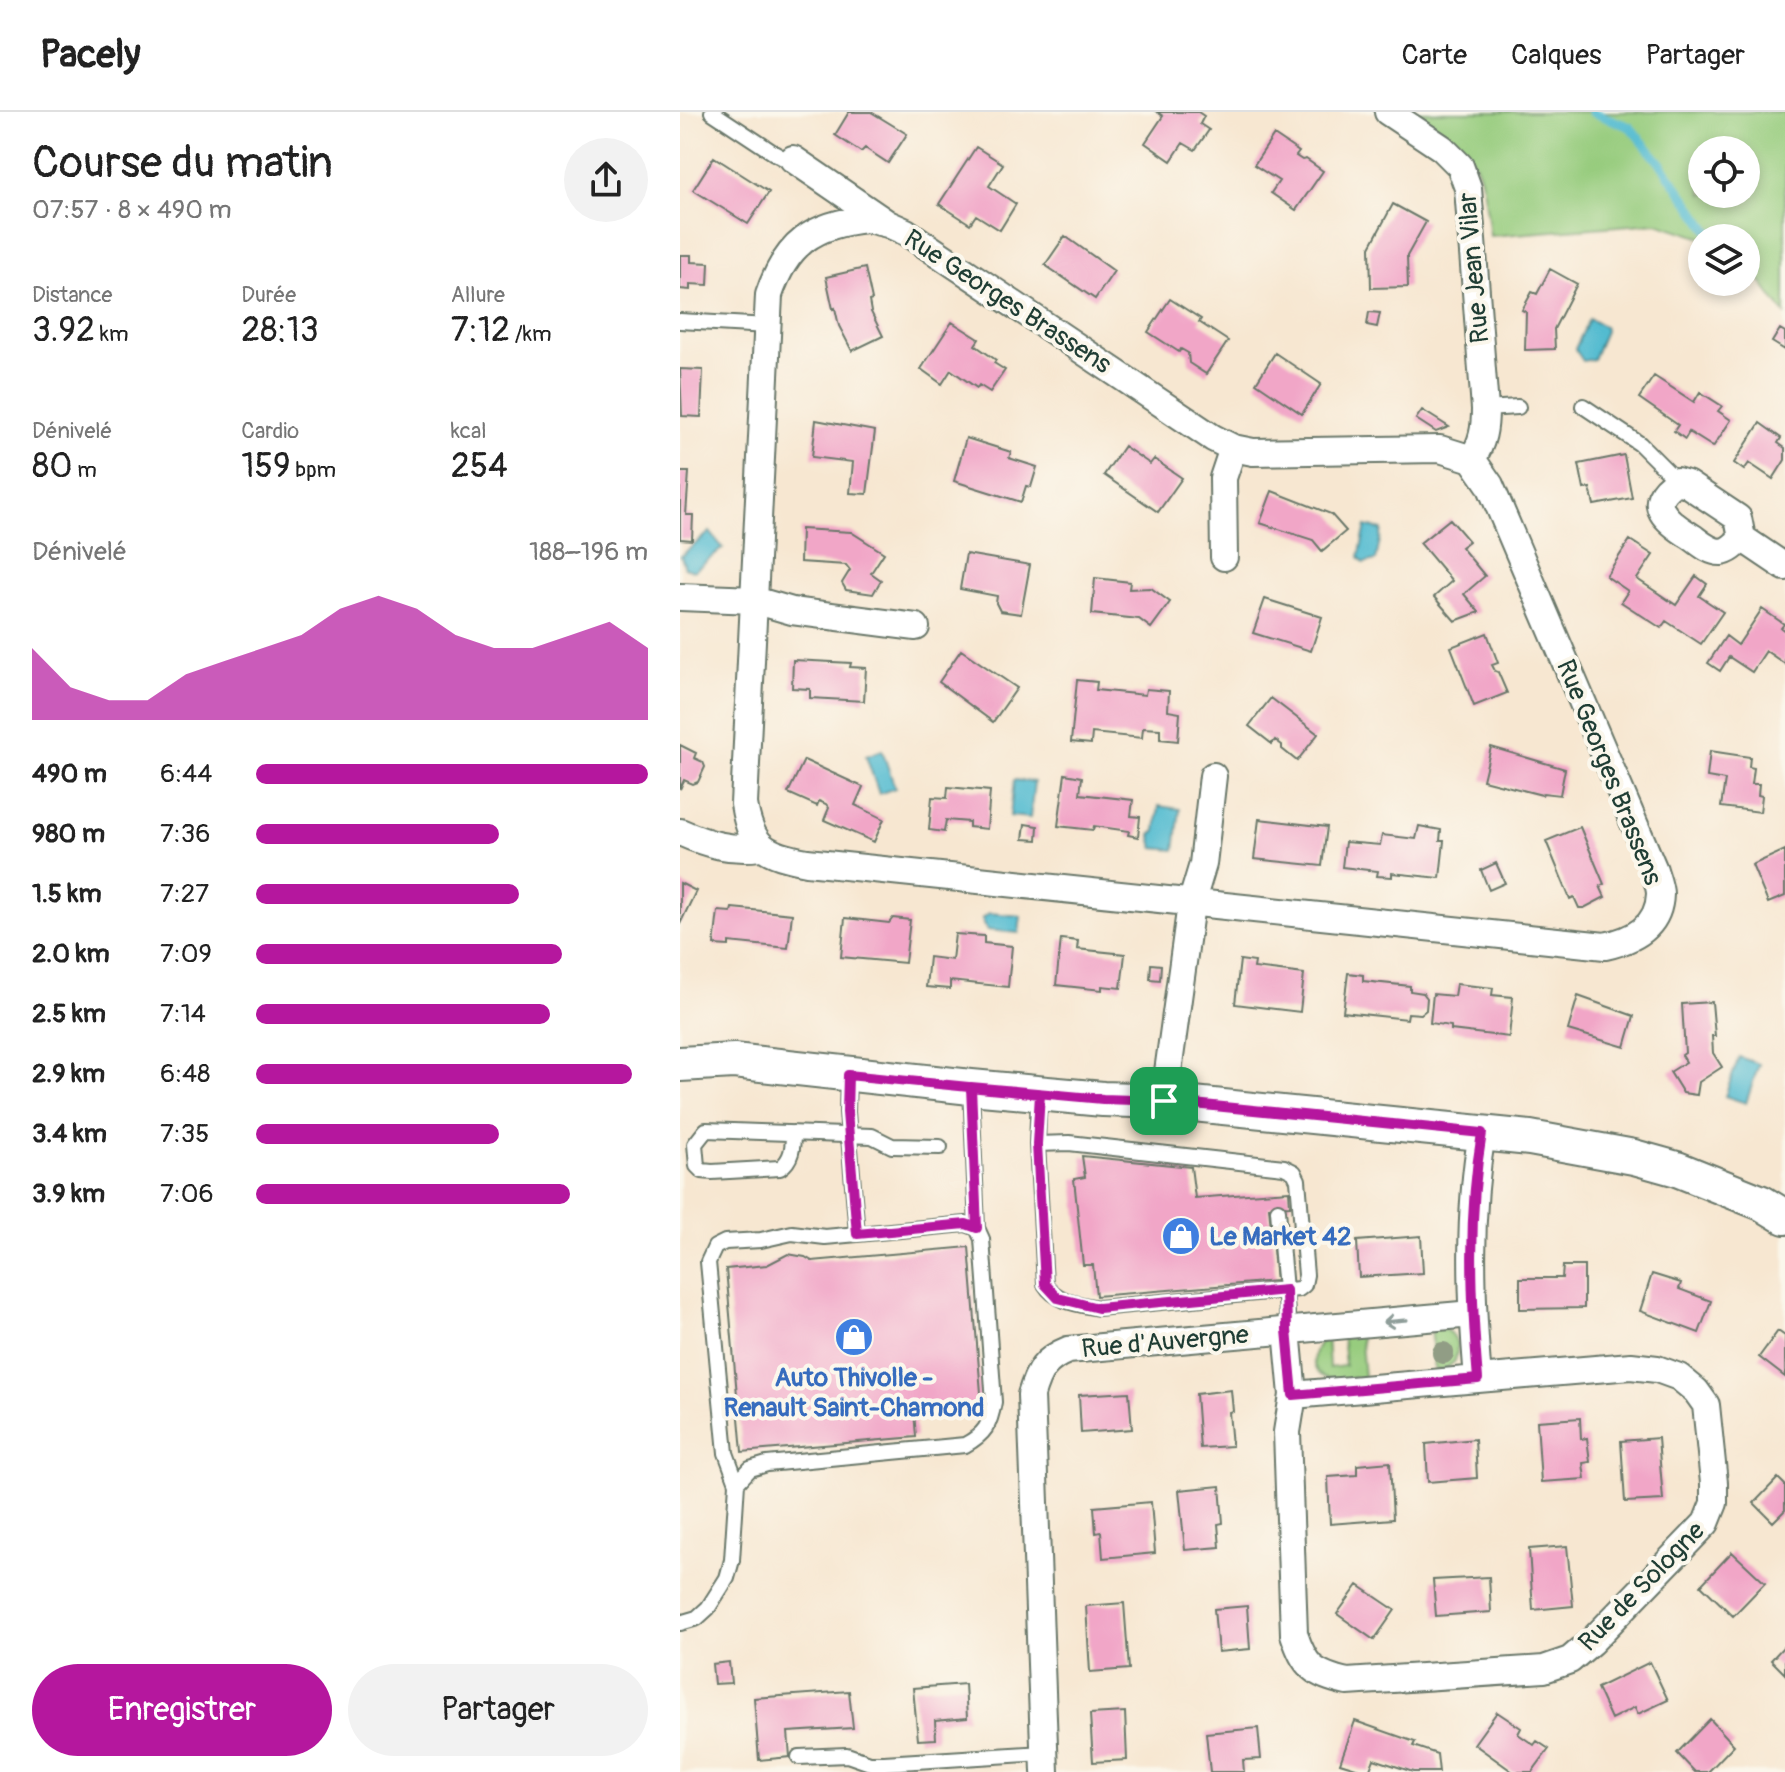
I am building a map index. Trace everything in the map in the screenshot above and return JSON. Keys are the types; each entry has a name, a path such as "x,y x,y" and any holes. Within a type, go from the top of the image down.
{"street":[{"name":"Rue Jean Vilar","path":"1388,112 1442,148 1460,166 1468,188 1485,409 1485,429 1472,459"},
{"path":"793,159 888,224"},
{"name":"Rue Georges Brassens","path":"867,219 888,224 906,232 1213,438 1233,448 1253,452 1440,449 1472,459 1490,485 1654,870 1660,894 1655,913 1646,928 1630,940 1605,946 807,862 783,857 760,847 748,828 744,804 769,295 778,268 796,246 817,231 841,221 867,219"},
{"path":"1224,557 1223,478 1233,448"},
{"path":"1742,538 1732,548 1721,552 1711,550 1667,520 1661,511 1663,493 1677,481 1687,484 1738,518 1742,538 1785,567"},
{"path":"680,597 754,600 792,611 916,627"},
{"path":"1164,1101 1191,904 1203,864 1213,776"},
{"path":"680,832 717,846 739,850 760,847"},
{"path":"680,1039 734,1061"},
{"path":"680,1064 734,1061 1040,1094 1164,1101 1575,1145 1634,1157 1718,1184 1785,1217"},
{"path":"1478,1379 1472,1314 1473,1203 1482,1133"},
{"name":"Rue d'Auvergne","path":"1044,1762 1031,1395 1038,1373 1051,1357 1068,1350 1472,1314"},
{"name":"Rue de Sologne","path":"1287,1330 1293,1395 1287,1432 1294,1634 1302,1658 1323,1676 1347,1682 1544,1669 1570,1660 1706,1523 1714,1503 1706,1405 1696,1391 1679,1377 1657,1369 1631,1366 1293,1395"}],"lane":[{"path":"712,112 774,153 793,159"},
{"path":"680,321 768,326"},
{"path":"1583,406 1640,444 1677,481"},
{"path":"1485,409 1518,407"},
{"path":"848,1075 857,1234"},
{"path":"737,1483 750,1469 767,1464 965,1445 981,1436 990,1424 994,1402 982,1239 977,1228 971,1087"},
{"path":"1037,1144 1085,1145 1284,1167 1294,1172 1298,1180 1306,1275 1304,1285 1299,1289 1098,1308 1058,1298 1045,1284 1037,1144 1040,1094"},
{"path":"793,1133 792,1153 780,1168 712,1172 702,1171 697,1166 695,1144 706,1130 793,1133 849,1135 872,1136 892,1146 940,1147"},
{"path":"1278,1210 1287,1330"},
{"path":"680,1623 697,1618 708,1608 727,1578 732,1560 737,1483 726,1453 708,1262 715,1247 725,1242 761,1240 792,1233 825,1237 966,1224 977,1228"},
{"path":"799,1757 847,1755 870,1763 1044,1762"}],"green space":[{"path":"1416,112 1785,112 1785,314 1760,281 1760,224 1688,224 1688,233 1657,223 1490,236 1480,175 1466,150"},
{"path":"1431,1327 1454,1336 1457,1347 1455,1361 1447,1368 1435,1371"},
{"path":"1360,1332 1364,1377 1323,1377 1314,1360 1314,1353 1321,1341 1327,1336 1329,1368 1345,1366 1342,1334"}],"water":[{"path":"1589,319 1604,326 1605,331 1593,359 1583,361 1575,349"},
{"path":"1366,526 1382,530 1376,560 1364,563 1359,557"},
{"path":"710,532 723,548 694,571 685,568 681,556"},
{"path":"882,750 895,788 879,794 866,756"},
{"path":"1014,780 1034,782 1030,818 1010,816"},
{"path":"1159,806 1180,809 1175,850 1154,848 1151,835 1156,831"},
{"path":"989,913 1021,916 1019,933 987,930 982,919"},
{"path":"1739,1057 1759,1064 1746,1103 1725,1096"}],"building":[{"path":"849,112 871,112 907,134 888,163 865,148 861,152 835,135"},
{"path":"1157,112 1198,112 1204,116 1200,124 1209,130 1195,150 1183,143 1171,161 1145,143 1163,116"},
{"path":"1274,135 1299,152 1296,156 1323,171 1296,210 1271,193 1279,181 1254,165"},
{"path":"976,147 1003,164 989,186 1016,204 1000,230 976,215 970,224 939,204"},
{"path":"714,157 769,192 748,224 693,190"},
{"path":"1393,204 1426,222 1407,256 1408,287 1371,288 1370,247"},
{"path":"1065,236 1114,271 1095,299 1045,265"},
{"path":"680,255 691,255 691,262 709,263 708,285 690,284 690,290 680,289"},
{"path":"865,268 872,300 869,301 871,312 883,336 852,351 833,309 826,277"},
{"path":"1550,269 1577,284 1554,329 1555,349 1525,350 1526,312 1522,310 1532,292 1537,294"},
{"path":"1170,299 1228,341 1206,374 1189,363 1188,353 1181,349 1179,352 1148,332"},
{"path":"1369,312 1380,313 1377,327 1367,325"},
{"path":"952,322 979,339 975,345 1005,370 990,392 979,385 977,388 951,370 942,384 921,369"},
{"path":"1780,329 1785,332 1785,350 1772,342"},
{"path":"1275,353 1321,384 1302,414 1256,383"},
{"path":"680,369 703,370 701,417 682,416"},
{"path":"1654,376 1694,402 1700,392 1722,406 1718,411 1731,420 1713,447 1689,432 1685,439 1674,431 1678,425 1639,398"},
{"path":"1422,410 1449,427 1436,432 1416,419"},
{"path":"816,420 875,431 867,494 850,493 853,462 812,457"},
{"path":"1760,423 1781,438 1778,443 1785,448 1785,460 1773,479 1749,463 1744,470 1734,463"},
{"path":"966,438 1011,452 1009,458 1037,467 1031,487 1026,486 1021,502 954,481"},
{"path":"1124,446 1150,464 1154,459 1182,478 1158,512 1104,475"},
{"path":"1624,455 1632,498 1594,505 1590,488 1584,489 1579,464"},
{"path":"680,472 689,472 686,515 693,515 692,540 680,539"},
{"path":"1272,491 1331,514 1346,531 1322,551 1313,540 1260,523"},
{"path":"1450,519 1469,541 1461,547 1485,576 1464,594 1479,612 1455,621 1434,597 1452,581 1420,543"},
{"path":"801,529 851,532 884,553 871,573 881,580 873,594 846,590 842,583 850,570 846,565 800,562"},
{"path":"1630,540 1653,555 1637,579 1676,605 1696,576 1707,584 1699,596 1723,612 1701,644 1666,621 1661,628 1621,602 1628,591 1606,576"},
{"path":"966,554 1030,565 1021,614 1000,611 997,596 960,589"},
{"path":"1095,578 1130,582 1129,589 1151,588 1170,602 1151,628 1139,619 1092,614"},
{"path":"1265,599 1322,617 1311,651 1253,633"},
{"path":"1762,609 1784,624 1781,628 1785,631 1785,664 1766,651 1752,672 1729,657 1720,671 1708,663 1726,636 1738,645"},
{"path":"1487,633 1498,663 1492,665 1507,693 1474,706 1451,647"},
{"path":"961,650 1017,688 993,722 939,682"},
{"path":"793,660 851,663 850,667 866,668 864,701 810,698 810,689 792,688"},
{"path":"1077,680 1097,682 1096,690 1145,695 1146,689 1169,691 1168,711 1180,713 1178,741 1160,739 1160,729 1143,728 1142,738 1092,733 1091,744 1071,742"},
{"path":"1271,698 1318,734 1297,761 1282,749 1282,745 1275,740 1272,744 1249,726"},
{"path":"680,745 696,753 694,758 703,762 705,767 698,782 693,784 684,780 680,789"},
{"path":"1491,747 1565,769 1560,795 1542,795 1483,780"},
{"path":"1710,751 1750,757 1749,767 1754,768 1752,784 1759,784 1758,795 1762,796 1760,812 1721,807 1725,780 1707,777"},
{"path":"804,760 863,787 855,805 884,819 874,842 824,820 829,808 826,804 819,801 817,806 788,793"},
{"path":"1065,774 1082,777 1080,794 1133,800 1131,816 1140,817 1138,837 1128,835 1129,831 1094,826 1093,830 1058,826"},
{"path":"948,787 990,791 987,829 969,827 969,822 946,820 944,832 929,830 932,797 947,798"},
{"path":"1259,819 1327,827 1322,866 1254,859"},
{"path":"1025,824 1038,826 1037,840 1023,839"},
{"path":"1419,826 1441,830 1440,841 1444,841 1440,878 1392,873 1392,877 1377,876 1378,871 1342,867 1345,842 1380,845 1382,835 1416,839"},
{"path":"1580,827 1604,884 1600,886 1605,897 1584,908 1579,908 1574,897 1570,899 1546,841"},
{"path":"1785,850 1785,896 1768,903 1752,865"},
{"path":"1496,863 1505,883 1489,890 1481,870"},
{"path":"680,883 696,891 680,924"},
{"path":"732,908 792,914 788,948 729,942 729,946 714,945 718,911 731,912"},
{"path":"845,918 889,923 893,918 910,920 905,963 841,957"},
{"path":"955,934 984,936 984,943 1012,946 1008,987 950,981 950,989 926,987 929,957 952,960"},
{"path":"1061,939 1078,941 1077,949 1125,954 1121,988 1102,986 1102,990 1056,985"},
{"path":"1240,960 1255,962 1254,968 1304,974 1300,1012 1235,1004"},
{"path":"1151,964 1161,965 1160,980 1150,979"},
{"path":"1348,973 1363,975 1363,981 1410,986 1410,991 1423,993 1427,998 1426,1010 1421,1014 1408,1013 1407,1019 1343,1012"},
{"path":"1456,984 1493,988 1492,995 1513,997 1509,1037 1451,1030 1451,1026 1430,1023 1433,994 1454,996"},
{"path":"1578,996 1634,1016 1625,1047 1568,1030"},
{"path":"1712,1002 1713,1053 1722,1067 1699,1082 1697,1095 1683,1093 1670,1072 1686,1062 1682,1055 1685,1053 1682,1004"},
{"name":"Le Market 42","path":"1082,1156 1191,1167 1195,1198 1289,1191 1290,1206 1269,1207 1276,1281 1096,1296 1093,1265 1083,1265 1074,1179 1085,1177"},
{"path":"1421,1236 1423,1273 1359,1277 1357,1241"},
{"name":"Auto Thivolle - Renault Saint-Chamond","path":"969,1247 982,1405 914,1411 916,1437 742,1452 726,1269 767,1265 788,1254 812,1261"},
{"path":"1563,1266 1584,1266 1584,1308 1520,1309 1520,1278 1562,1278"},
{"path":"1652,1274 1681,1283 1679,1289 1711,1301 1699,1333 1640,1311"},
{"path":"1778,1331 1785,1336 1785,1377 1759,1357"},
{"path":"1231,1390 1232,1446 1200,1448 1196,1394"},
{"path":"1129,1392 1132,1429 1081,1433 1079,1395"},
{"path":"1580,1418 1581,1439 1587,1438 1590,1462 1583,1463 1585,1479 1541,1482 1537,1421"},
{"path":"1658,1438 1663,1500 1625,1502 1621,1441"},
{"path":"1475,1439 1477,1478 1428,1482 1426,1444"},
{"path":"1390,1462 1393,1519 1330,1524 1328,1477 1357,1475 1357,1465"},
{"path":"1778,1478 1785,1485 1785,1510 1773,1522 1754,1503"},
{"path":"1220,1486 1223,1523 1218,1524 1220,1547 1185,1550 1179,1490"},
{"path":"1151,1502 1155,1553 1103,1558 1101,1532 1096,1533 1094,1507"},
{"path":"1567,1546 1573,1606 1533,1610 1529,1549"},
{"path":"1732,1552 1765,1583 1733,1616 1701,1585"},
{"path":"1489,1577 1491,1612 1436,1616 1433,1580"},
{"path":"1358,1585 1395,1610 1374,1640 1337,1614"},
{"path":"1124,1603 1129,1669 1090,1672 1086,1606"},
{"path":"1247,1606 1250,1649 1218,1652 1214,1609"},
{"path":"1785,1645 1785,1674 1771,1660"},
{"path":"729,1662 731,1683 714,1684 712,1664"},
{"path":"1650,1662 1668,1700 1638,1714 1635,1707 1611,1719 1597,1688"},
{"path":"965,1684 967,1718 935,1721 936,1739 918,1740 913,1688"},
{"path":"849,1691 853,1728 788,1732 790,1757 759,1760 754,1698"},
{"path":"1125,1712 1127,1760 1093,1762 1090,1714"},
{"path":"1497,1712 1521,1728 1518,1734 1534,1745 1537,1741 1549,1749 1532,1772 1513,1772 1474,1744"},
{"path":"1710,1719 1734,1745 1708,1772 1695,1772 1677,1753"},
{"path":"1355,1721 1415,1742 1413,1746 1437,1754 1439,1772 1413,1772 1374,1759 1369,1772 1340,1763"},
{"path":"1258,1728 1261,1759 1243,1760 1244,1772 1210,1772 1206,1733"}],"waterway":[{"path":"1592,112 1630,127 1704,224"}],"place":[{"name":"Le Market 42","path":"1181,1236"},
{"name":"Auto Thivolle - Renault Saint-Chamond","path":"854,1337"}],"route":[{"path":"1164,1101 1103,1099 971,1087 977,1228 966,1224 857,1234 847,1112 848,1075 971,1087 1040,1094 1037,1144 1045,1284 1058,1298 1098,1308 1286,1290 1293,1395 1478,1379 1472,1314 1473,1203 1482,1133 1164,1101"}]}
